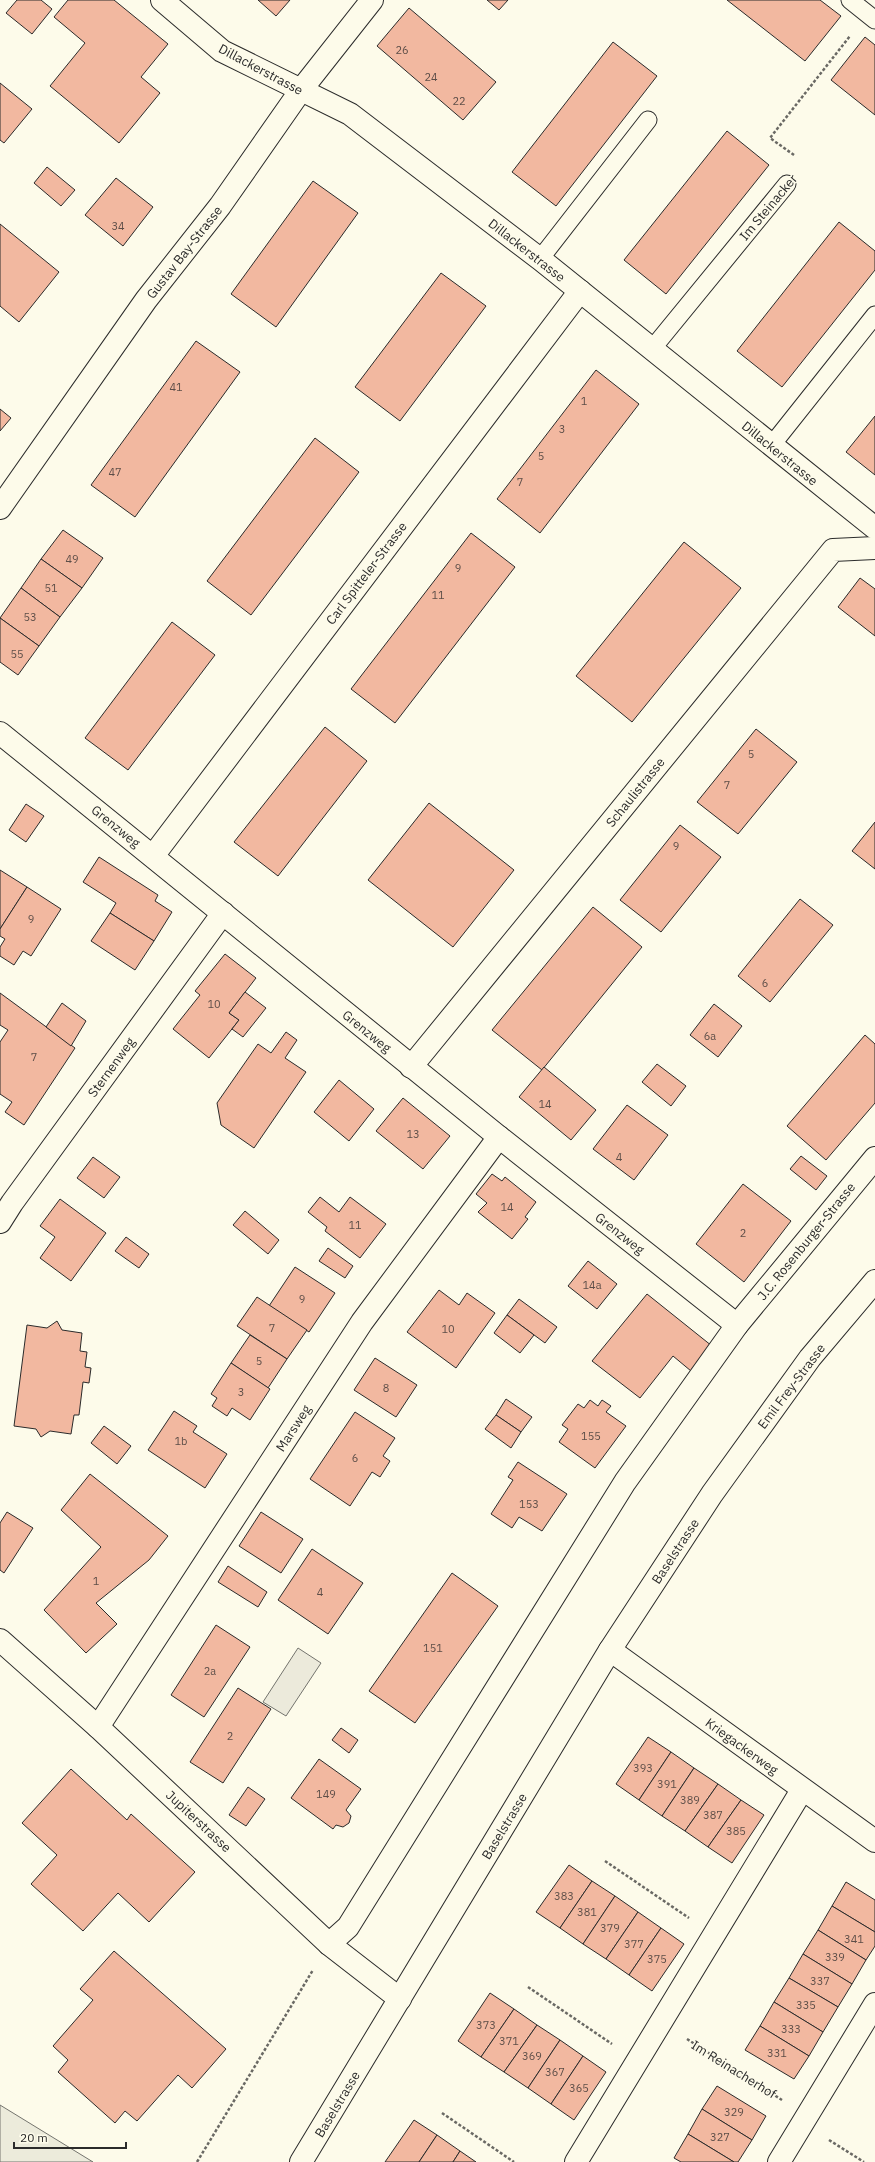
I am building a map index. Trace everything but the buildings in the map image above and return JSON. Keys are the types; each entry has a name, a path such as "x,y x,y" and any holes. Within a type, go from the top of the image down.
{"street":[{"name":"Dillackerstrasse","path":"162,0 222,51 350,114 540,259 875,528"},
{"name":"Gustav Bay-Strasse","path":"0,508 146,300 220,206 301,90 372,0"},
{"name":"Carl Spitteler-Strasse","path":"153,856 580,291"},
{"name":"Schaulistrasse","path":"411,1067 833,550 875,548"},
{"name":"Grenzweg","path":"0,733 498,1137 737,1325"},
{"name":"Sternenweg","path":"0,1222 6,1199 223,913"},
{"name":"Marsweg","path":"98,1727 362,1322 498,1137"},
{"name":"J.C. Rosenburger-Strasse","path":"737,1325 875,1158"},
{"name":"Emil Frey-Strasse","path":"712,1494 810,1358 875,1281"},
{"path":"329,1944 348,1927 625,1482 737,1325"},
{"name":"Baselstrasse","path":"301,2162 610,1650 712,1494"},
{"name":"Jupiterstrasse","path":"0,1640 98,1727 329,1944 400,2000"},
{"name":"Kriegackerweg","path":"610,1650 802,1790 875,1841"},
{"path":"576,2162 802,1790"},
{"path":"779,2162 875,2004"}],"lane":[{"path":"850,0 871,17"},
{"path":"540,259 648,120"},
{"name":"Im Steinacker","path":"652,349 787,184"},
{"path":"772,446 875,315"}],"path":[{"name":"Im Steinacker","path":"787,184 804,163 770,138 871,17"},
{"path":"605,1861 714,1935"},
{"path":"197,2162 329,1944"},
{"path":"528,1987 637,2061"},
{"name":"Im Reinacherhof","path":"661,2022 805,2119 864,2162"},
{"path":"442,2113 514,2162"}],"shaded area":[{"path":"298,1648 321,1663 286,1716 263,1702"},
{"path":"0,2105 93,2162 0,2162"}]}
